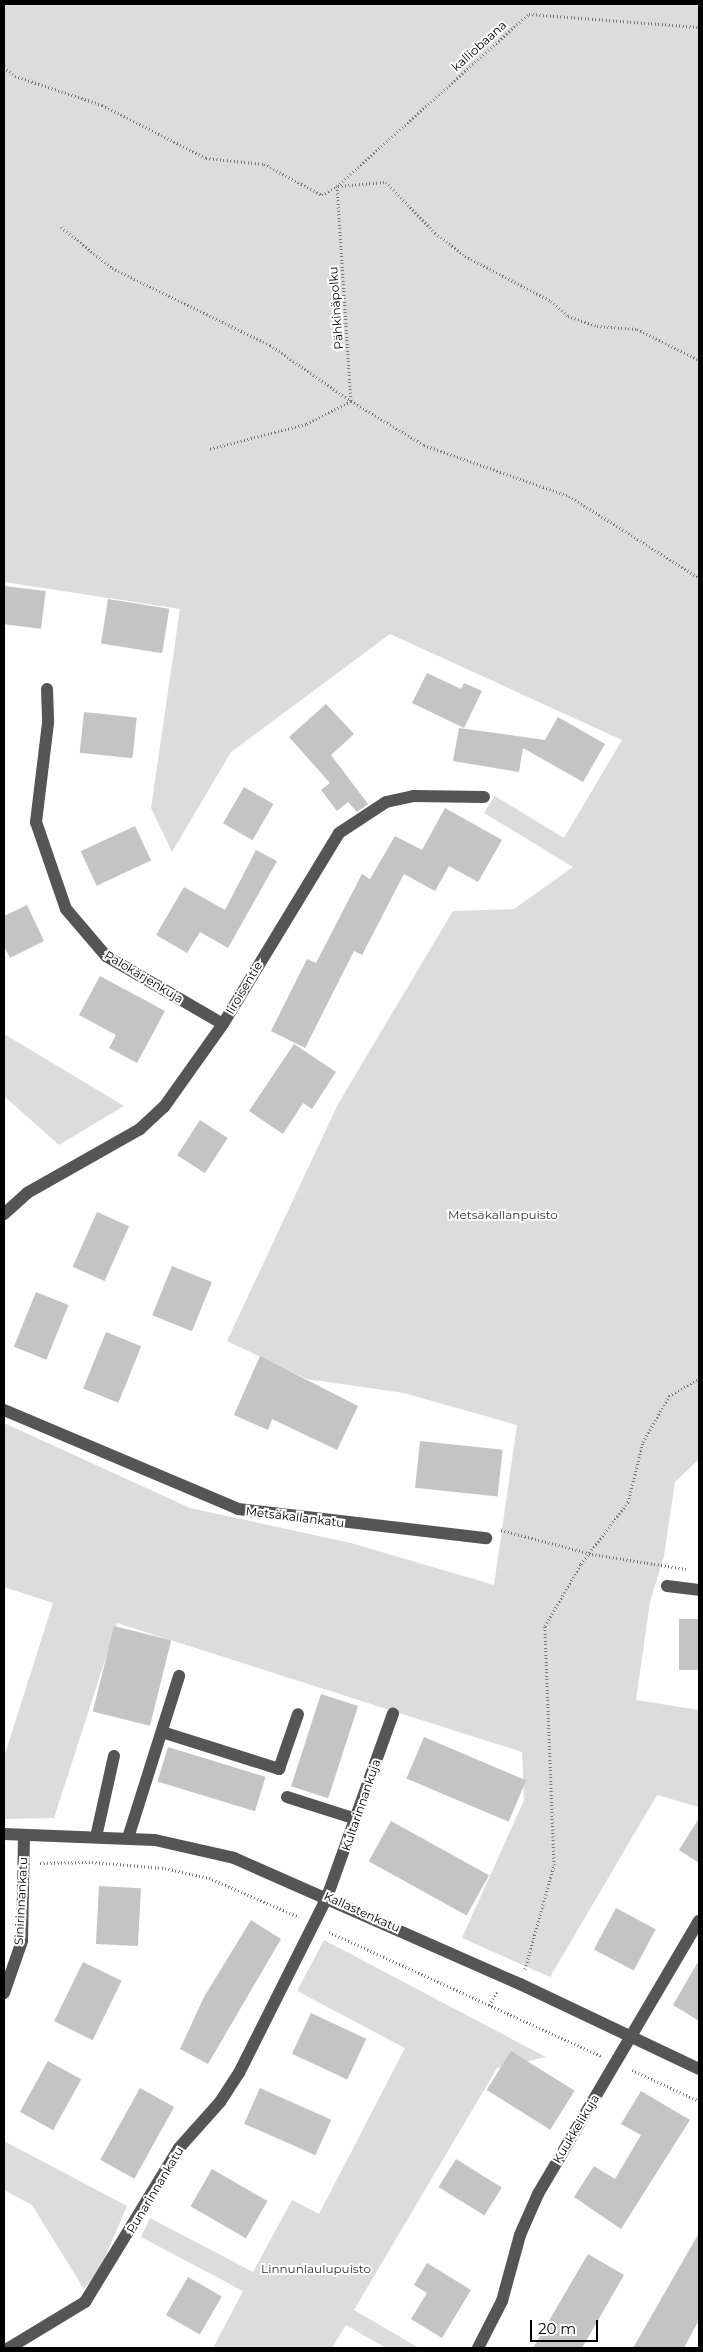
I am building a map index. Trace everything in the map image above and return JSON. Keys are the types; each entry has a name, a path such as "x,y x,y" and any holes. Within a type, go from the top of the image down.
{"street":[{"name":"Palokärjenkuja","path":"47,689 48,723 36,822 66,909 106,956 223,1024"},
{"name":"Iiroisentie","path":"4,1214 28,1193 140,1129 187,1080 339,833 386,802 414,796 484,797"},
{"name":"Metsäkallankatu","path":"4,1410 238,1509 486,1538"},
{"path":"667,1586 699,1590"},
{"path":"128,1838 179,1676"},
{"path":"162,1732 279,1769 298,1714"},
{"name":"Kultarinnankuja","path":"327,1896 393,1714"},
{"path":"96,1837 114,1756"},
{"path":"287,1797 356,1819"},
{"name":"Kallastenkatu","path":"4,1834 128,1838 195,1847 234,1858 327,1896 520,1984 699,2070"},
{"name":"Sinirinnankatu","path":"4,1993 22,1941 24,1836"},
{"name":"Punarinnankatu","path":"9,2348 69,2316 98,2285 179,2148 220,2102 239,2073 327,1896"},
{"name":"Kuukkelikuja","path":"478,2348 511,2280 528,2213 699,1921"}],"path":[{"name":"kalliobaana","path":"337,186 529,14 699,27"},
{"path":"4,67 15,76 102,105 206,158 264,164 322,195 337,186 386,182 434,233 465,256 552,301 568,316 597,326 638,329 699,360"},
{"name":"Pähkinäpolku","path":"337,186 350,401"},
{"path":"61,227 112,268 270,345 350,401 424,445 569,496 699,578"},
{"path":"209,449 306,424 350,401"},
{"path":"520,1984 554,1865 545,1626 581,1564 592,1554 628,1502 643,1442 669,1396 699,1379"},
{"path":"496,1528 592,1554 690,1569"},
{"path":"23,1864 92,1862 165,1868 242,1890 312,1924 699,2101"}],"green space":[{"name":"Metsäkallanpuisto","path":"4,4 699,4 699,1459 675,1482 664,1556 650,1602 636,1700 699,1710 699,1807 657,1795 550,1977 462,1938 524,1800 522,1752 117,1623 54,1818 4,1819 4,1757 53,1603 4,1587 4,1423 190,1508 351,1543 494,1585 517,1425 404,1393 307,1379 227,1341 338,1104 453,911 514,909 573,867 484,813 495,796 564,838 622,740 390,634 231,752 172,852 151,808 180,609 4,582"},
{"path":"4,1034 124,1106 59,1145 4,1096"},
{"name":"Linnunlaulupuisto","path":"324,1940 546,2057 497,2068 354,2310 419,2348 386,2348 346,2325 332,2348 213,2348 243,2291 141,2237 150,2218 253,2272 292,2200 319,2214 405,2048 297,1991"},
{"path":"4,2141 127,2206 100,2269 84,2289 32,2205 4,2190"}],"building":[{"path":"4,586 46,591 41,629 4,624"},
{"path":"108,599 169,609 162,653 101,643"},
{"path":"427,673 461,689 464,683 482,691 464,728 412,703"},
{"path":"326,704 354,734 331,755 368,804 357,812 348,802 337,811 321,790 330,783 289,737"},
{"path":"84,712 137,718 132,758 80,753"},
{"path":"558,717 605,744 583,782 523,748 519,772 453,761 459,728 545,740"},
{"path":"244,787 273,804 252,840 223,823"},
{"path":"445,808 502,840 478,882 449,866 435,891 404,874 362,955 354,951 305,1048 271,1031 307,959 316,963 362,874 370,879 395,836 422,850"},
{"path":"135,826 151,860 97,886 81,851"},
{"path":"256,850 277,861 228,948 200,932 187,953 156,935 184,887 225,910"},
{"path":"27,905 44,941 10,958 4,946 4,916"},
{"path":"100,976 165,1011 137,1063 109,1048 116,1035 79,1015"},
{"path":"294,1044 336,1072 312,1109 303,1103 283,1134 249,1111"},
{"path":"200,1120 228,1138 205,1173 177,1155"},
{"path":"97,1212 129,1226 105,1281 73,1267"},
{"path":"172,1266 212,1282 192,1331 152,1315"},
{"path":"36,1292 68,1305 46,1360 14,1347"},
{"path":"106,1332 141,1346 118,1403 83,1389"},
{"path":"260,1356 358,1406 337,1450 272,1419 268,1430 234,1415"},
{"path":"420,1441 503,1450 498,1496 415,1488"},
{"path":"679,1619 699,1619 699,1670 679,1670"},
{"path":"114,1626 171,1640 150,1726 93,1711"},
{"path":"321,1694 358,1706 328,1798 291,1786"},
{"path":"424,1737 526,1780 509,1822 406,1778"},
{"path":"168,1747 266,1777 255,1811 157,1781"},
{"path":"699,1818 699,1863 679,1850"},
{"path":"391,1821 489,1875 467,1916 369,1861"},
{"path":"99,1886 141,1888 138,1946 96,1944"},
{"path":"616,1908 656,1929 634,1971 594,1949"},
{"path":"251,1920 281,1939 208,2064 180,2049 204,1997"},
{"path":"699,1960 699,2021 673,2005"},
{"path":"83,1962 122,1981 93,2040 54,2021"},
{"path":"311,2013 366,2039 347,2080 292,2054"},
{"path":"511,2051 575,2091 550,2130 487,2090"},
{"path":"48,2061 81,2079 53,2130 20,2112"},
{"path":"140,2088 174,2107 134,2179 100,2160"},
{"path":"260,2088 331,2120 315,2155 244,2124"},
{"path":"641,2091 690,2120 621,2229 574,2197 594,2166 615,2179 641,2135 621,2124"},
{"path":"456,2159 502,2188 484,2216 439,2187"},
{"path":"212,2169 267,2201 246,2238 190,2206"},
{"path":"699,2233 699,2320 684,2348 633,2348"},
{"path":"588,2254 624,2275 582,2348 533,2348"},
{"path":"427,2263 471,2290 442,2338 411,2319 427,2293 414,2285"},
{"path":"188,2277 222,2296 200,2335 166,2315"}]}
